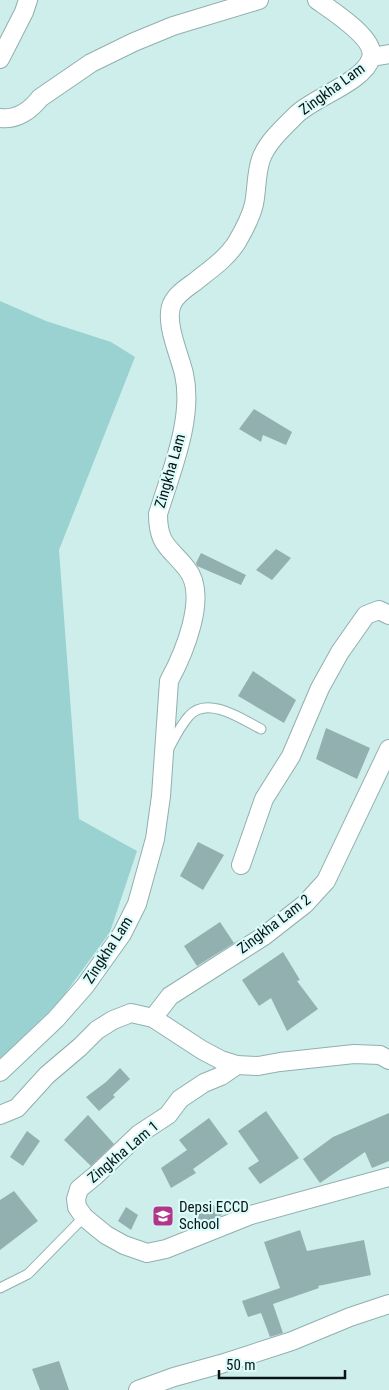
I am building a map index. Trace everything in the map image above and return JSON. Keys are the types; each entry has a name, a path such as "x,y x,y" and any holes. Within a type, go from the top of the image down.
{"street":[{"path":"0,59 24,12 28,0"},
{"path":"0,118 11,119 26,111 40,98 92,63 134,42 173,26 259,0"},
{"name":"Zingkha Lam","path":"0,1072 56,1018 85,986 122,934 137,904 156,839 169,681 176,668 195,610 196,589 194,580 188,570 162,541 158,523 158,514 180,445 186,397 184,373 170,320 172,303 181,293 217,265 238,241 254,204 261,158 280,131 301,110 362,72 372,57 371,47 364,37 317,0"},
{"path":"372,57 389,54"},
{"path":"241,865 264,799 291,756 320,688 340,652 366,615 378,610 389,615"},
{"name":"Zingkha Lam 2","path":"153,1018 170,996 264,936 304,904 326,881 389,749"},
{"path":"0,1115 17,1108 47,1075 97,1030 113,1020 131,1013 153,1018 202,1050 222,1060 238,1065 258,1066 354,1054 380,1055 389,1060"},
{"name":"Zingkha Lam 1","path":"84,1217 76,1199 80,1189 139,1134 168,1115 180,1099 204,1083 221,1076 238,1065"},
{"path":"84,1217 106,1235 124,1245 148,1253 166,1249 193,1236 251,1215 389,1177"},
{"path":"138,1390 292,1341 350,1317 389,1304"}],"lane":[{"path":"163,759 190,714 204,708 220,709 233,713 260,729"},
{"path":"0,1288 28,1274 84,1217"}],"shaded area":[{"path":"0,301 46,321 111,342 135,357 59,550 79,819 137,851 110,932 59,1002 0,1059"}],"building":[{"path":"254,409 292,432 286,445 263,435 261,442 239,429"},
{"path":"276,549 291,558 272,580 256,570"},
{"path":"201,553 246,575 241,585 197,566 196,563"},
{"path":"253,671 296,700 284,723 238,696"},
{"path":"326,728 370,748 357,779 316,759"},
{"path":"198,842 224,855 203,890 180,876"},
{"path":"220,922 234,943 197,966 184,946"},
{"path":"283,952 300,980 297,981 318,1009 287,1031 271,998 259,1006 242,980"},
{"path":"120,1068 130,1079 113,1095 115,1097 99,1111 86,1097 106,1082"},
{"path":"266,1111 299,1158 260,1184 248,1168 259,1161 238,1131"},
{"path":"389,1113 389,1161 372,1168 365,1152 320,1183 303,1159 333,1137"},
{"path":"88,1115 114,1144 91,1166 64,1140"},
{"path":"209,1118 228,1144 193,1169 196,1173 171,1188 161,1168 187,1150 179,1140"},
{"path":"27,1131 40,1141 23,1166 10,1157"},
{"path":"14,1191 38,1221 0,1250 0,1200"},
{"path":"210,1201 222,1215 200,1224 196,1215 202,1212 200,1207"},
{"path":"126,1207 138,1215 131,1230 118,1221"},
{"path":"300,1230 307,1251 364,1240 371,1275 318,1286 319,1288 273,1304 283,1333 270,1337 261,1313 248,1317 242,1301 280,1288 264,1242"},
{"path":"59,1361 69,1390 40,1390 32,1369"}],"place":[{"name":"Depsi ECCD School","path":"163,1216"}]}
